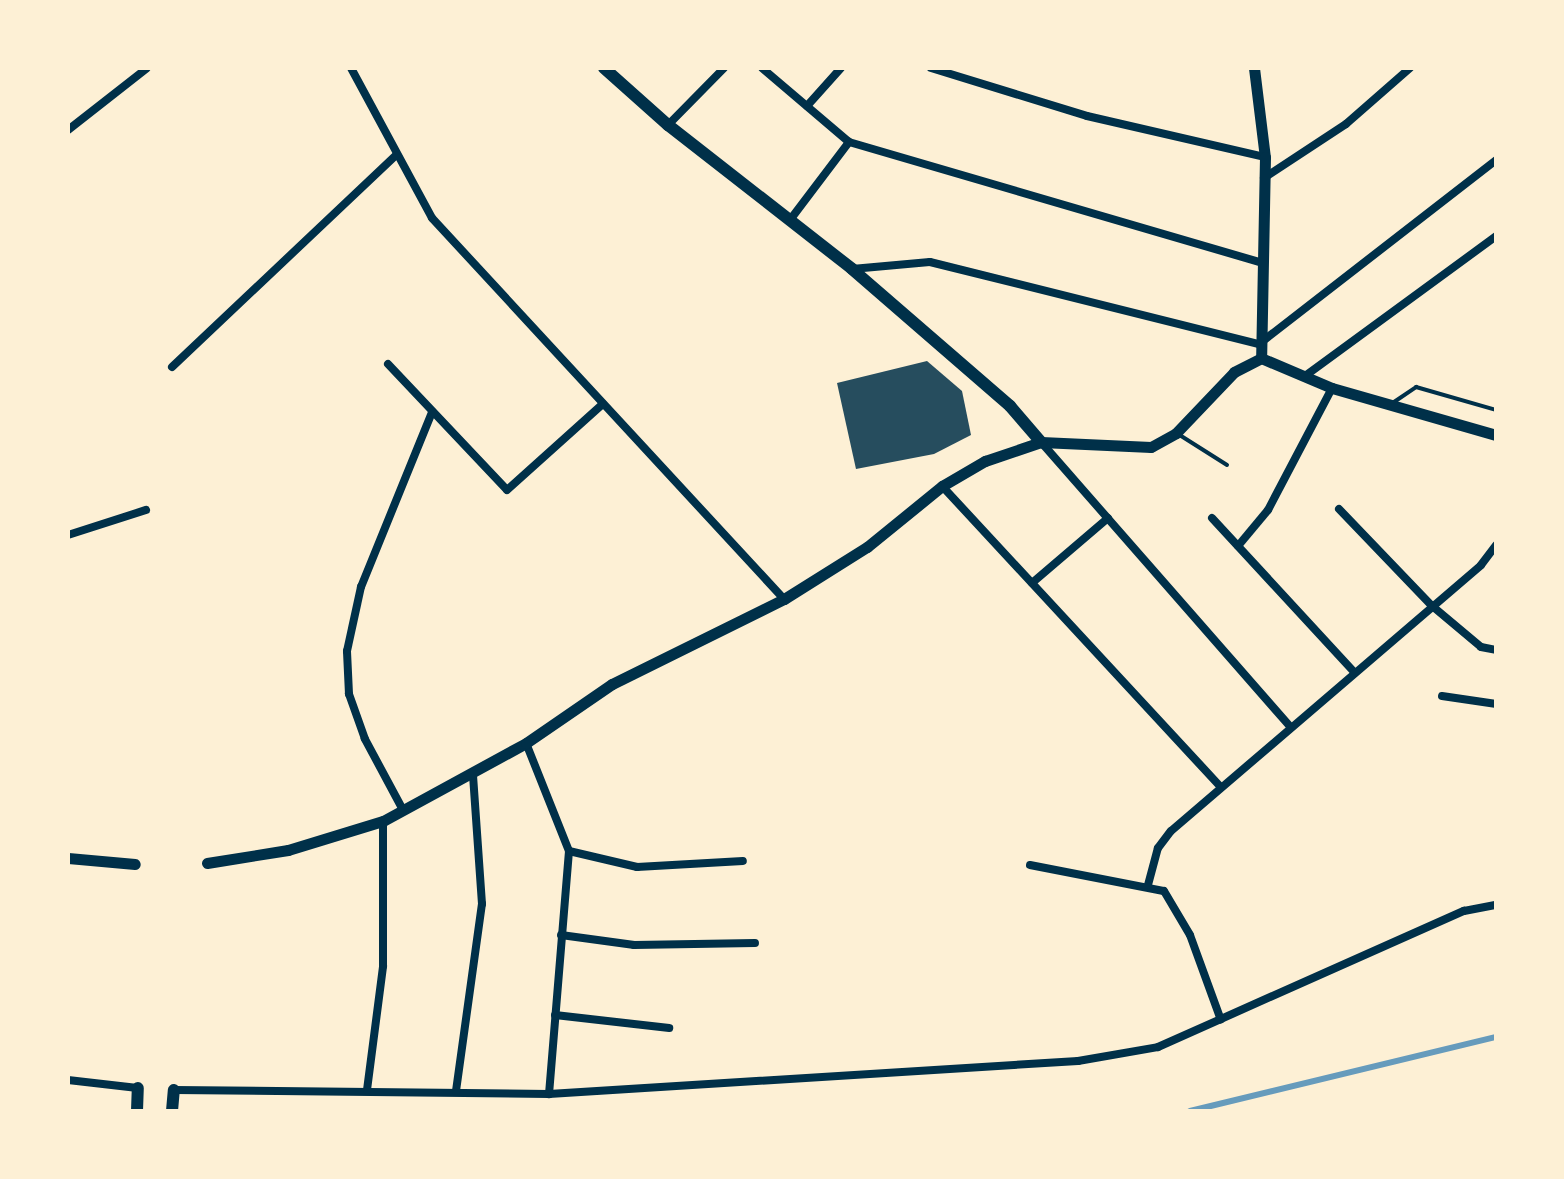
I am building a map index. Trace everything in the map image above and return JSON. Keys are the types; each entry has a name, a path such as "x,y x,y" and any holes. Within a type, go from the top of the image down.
{"main road":[{"path":"604,68 668,125 852,269 1010,406 1041,442"},
{"path":"137,1111 138,1088"},
{"path":"172,1111 174,1090"}],"street":[{"path":"68,130 147,68"},
{"path":"351,68 432,218 784,599"},
{"path":"668,125 724,68"},
{"path":"807,106 841,68"},
{"path":"931,68 1087,116 1265,157"},
{"path":"1254,68 1265,157 1260,262 1261,358"},
{"path":"1264,178 1346,124 1410,68"},
{"path":"764,69 849,142 1260,262"},
{"path":"790,220 849,142"},
{"path":"172,367 396,155"},
{"path":"1259,344 1496,160"},
{"path":"1305,376 1496,236"},
{"path":"852,269 930,262 1259,344"},
{"path":"1261,358 1332,388 1496,435"},
{"path":"207,863 288,850 383,821 526,743 612,684 784,599 867,547 942,486 985,461 1041,442 1151,447 1176,433 1210,392 1261,358"},
{"path":"388,364 507,490 603,404"},
{"path":"1238,546 1268,510 1332,388"},
{"path":"403,810 365,739 349,694 347,651 361,587 432,412"},
{"path":"1041,442 1289,725"},
{"path":"942,486 1220,786"},
{"path":"1339,509 1431,605 1481,647 1496,650"},
{"path":"68,535 146,510"},
{"path":"1032,583 1108,518"},
{"path":"1212,518 1353,671"},
{"path":"1148,885 1158,848 1171,831 1289,725 1481,565 1496,545"},
{"path":"1442,696 1496,704"},
{"path":"526,743 569,851 549,1094"},
{"path":"456,1091 482,904 473,774"},
{"path":"367,1090 383,966 383,821"},
{"path":"569,851 637,867 743,861"},
{"path":"68,858 135,864"},
{"path":"1030,865 1148,885 1164,891 1178,908 1221,1020"},
{"path":"174,1090 549,1094 1078,1061 1158,1047 1464,911 1496,905"},
{"path":"561,935 634,945 755,943"},
{"path":"555,1015 669,1028"},
{"path":"68,1080 138,1088"}],"lane":[{"path":"1389,405 1416,387 1496,410"},
{"path":"1176,433 1227,465"}],"building":[{"path":"927,361 962,391 971,435 934,454 856,469 837,383"}],"waterway":[{"path":"1190,1111 1496,1037"}]}
